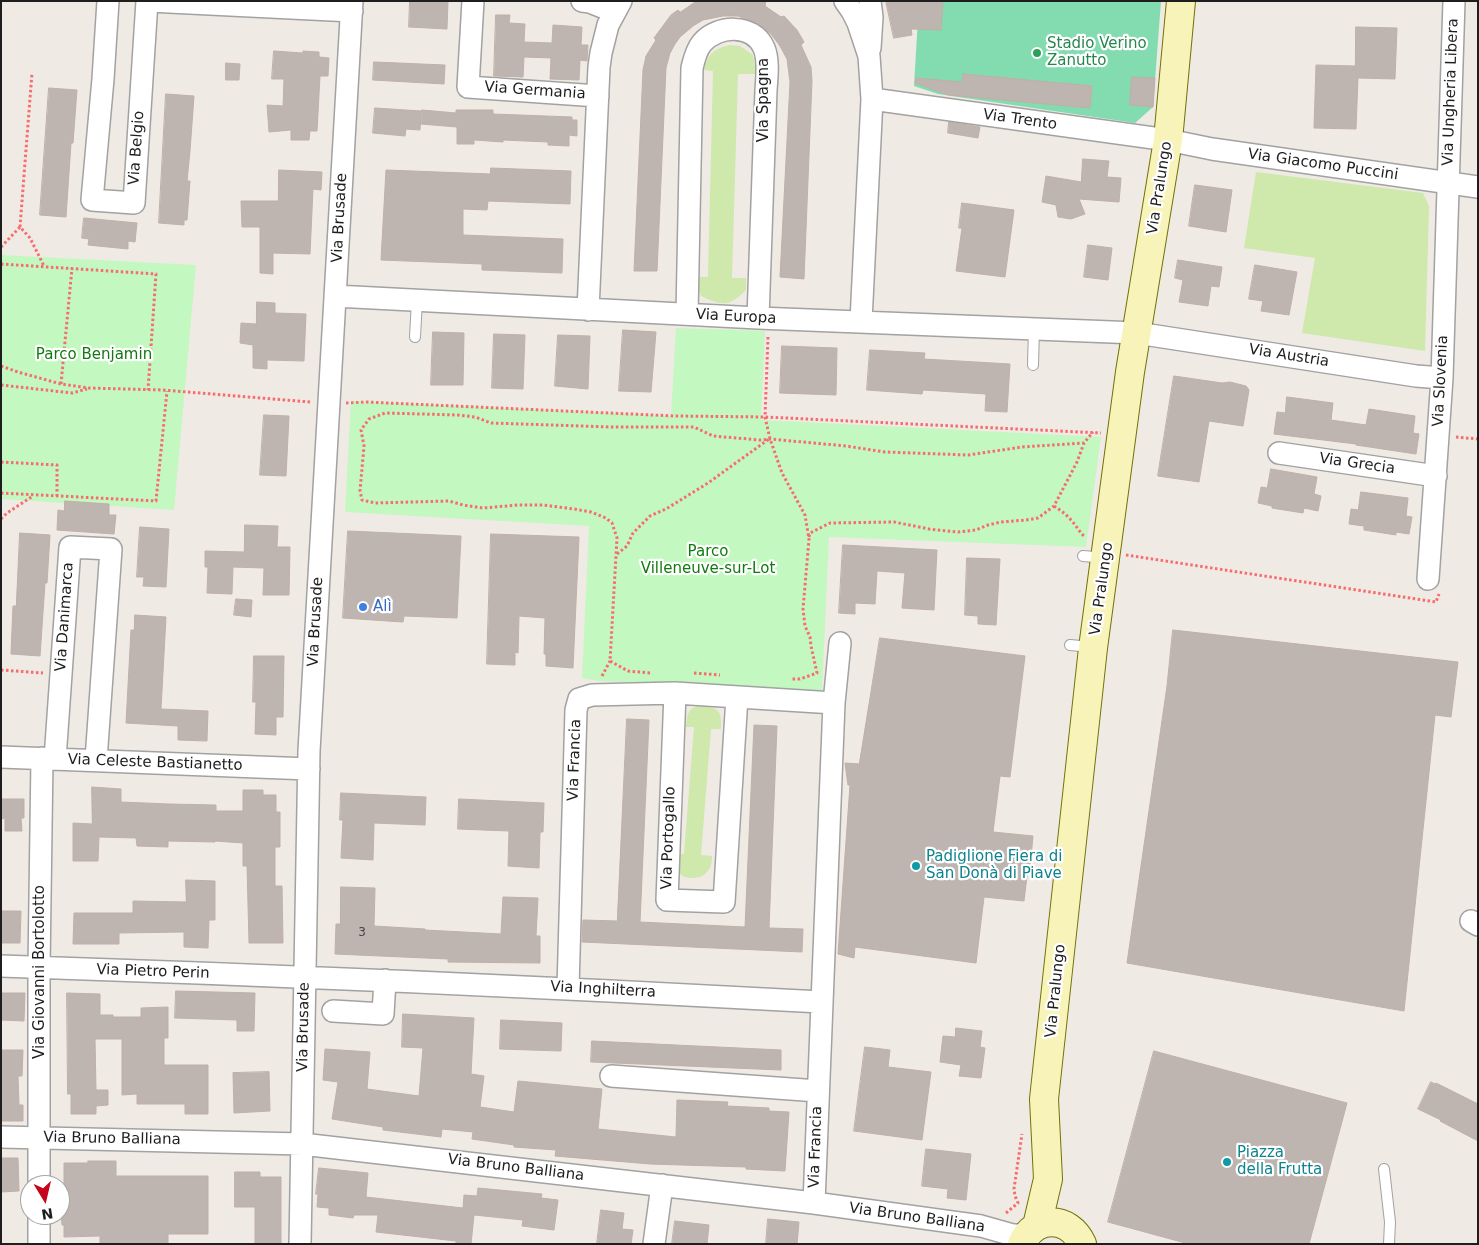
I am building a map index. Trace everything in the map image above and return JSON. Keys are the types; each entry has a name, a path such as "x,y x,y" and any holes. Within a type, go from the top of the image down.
{"street":[{"name":"Via Belgio","path":"108,1 92,200 134,204 148,1"},
{"path":"148,1 352,6"},
{"name":"Via Germania","path":"473,1 468,87 598,96"},
{"name":"Via Germania","path":"582,1 618,7 608,25 599,67 588,310"},
{"path":"845,1 858,23 870,56"},
{"path":"861,322 872,99 870,56 872,17 870,1"},
{"name":"Via Pralungo","path":"1074,1235 1048,1179 1044,1099 1082,646 1122,434 1168,140 1181,1"},
{"name":"Via Ungheria Libera","path":"1448,183 1454,1"},
{"name":"Via Brusade","path":"300,1244 309,769 352,6"},
{"name":"Via Spagna","path":"687,314 692,68 701,44 714,34 733,28 760,40 766,55 763,326"},
{"name":"Via Trento","path":"872,99 1168,140"},
{"name":"Via Giacomo Puccini","path":"1168,140 1212,149 1478,187"},
{"name":"Via Slovenia","path":"1428,579 1442,378 1448,183"},
{"name":"Via Europa","path":"336,296 687,314 763,326 861,322 1137,333"},
{"name":"Via Austria","path":"1137,333 1442,378"},
{"name":"Via Grecia","path":"1279,453 1436,476"},
{"name":"Via Danimarca","path":"49,759 61,674 70,547 111,549 96,760"},
{"name":"Via Francia","path":"814,1203 834,703 840,643"},
{"name":"Via Francia","path":"568,988 576,710 580,699 592,695 675,693 834,703"},
{"name":"Via Portogallo","path":"675,693 666,900 724,902 737,697"},
{"name":"Via Celeste Bastianetto","path":"1,757 309,769"},
{"name":"Via Giovanni Bortolotto","path":"39,1175 39,968 49,759"},
{"name":"Via Pietro Perin","path":"1,966 306,978"},
{"name":"Via Inghilterra","path":"306,978 568,988 821,1002"},
{"path":"333,1011 383,1014 385,980"},
{"name":"Via Francia","path":"611,1076 818,1091"},
{"name":"Via Bruno Balliana","path":"1,1137 302,1144 814,1203 982,1226 1013,1235 1028,1235"},
{"name":"Via Pralungo","path":"1028,1235 1048,1179"},
{"path":"654,1244 662,1185"},
{"name":"Via Pralungo","path":"1028,1235 1044,1223 1054,1222 1074,1235"},
{"path":"39,1225 39,1244"}],"lane":[{"path":"415,337 417,300"},
{"path":"1033,365 1034,329"},
{"path":"1384,1169 1390,1222 1389,1244"}],"path":[{"path":"1,247 20,227 32,73"},
{"path":"20,227 30,238 44,267"},
{"path":"1,264 156,274 148,390"},
{"path":"61,384 72,268"},
{"path":"763,326 765,417 770,439 782,473 805,515 809,539"},
{"path":"1,366 61,384 89,388 167,391 330,404 366,402 675,416 765,417 1122,434"},
{"path":"1,385 72,393 89,388"},
{"path":"1,493 156,501 167,391"},
{"path":"656,673 628,671 610,660 618,538 612,523 606,518 591,512 543,505 483,508 463,505 449,500 375,503 362,500 360,491 364,446 361,430 369,419 385,413 437,414 475,417 492,423 611,428 694,427 713,436 846,446 885,452 968,454 1022,447 1084,443"},
{"path":"785,679 800,679 817,673 802,609 810,533 830,523 849,522 894,522 958,532 976,530 1001,522 1038,518 1054,506 1077,462 1084,443 1093,432"},
{"path":"616,555 627,546 633,533 650,516 666,509 708,483 770,439"},
{"path":"1,462 57,465 57,496"},
{"path":"1,518 34,495"},
{"path":"1054,506 1072,520 1099,556 1436,602"},
{"path":"1,670 61,674"},
{"path":"689,673 725,676"}],"green space":[{"name":"Stadio Verino Zanutto","path":"919,1 1161,1 1153,107 1135,123 938,94 914,86"},
{"path":"730,45 740,46 753,55 756,74 738,74 732,278 746,278 746,290 735,300 720,303 701,296 697,277 708,277 713,71 704,70 712,53"},
{"path":"1256,172 1423,193 1429,206 1425,351 1302,333 1315,258 1244,248"},
{"name":"Parco Benjamin","path":"1,255 196,265 174,510 1,499"},
{"name":"Parco Villeneuve-sur-Lot","path":"676,328 765,331 761,420 1101,437 1086,547 829,537 822,691 599,681 582,678 589,526 345,512 351,401 671,416"},
{"path":"698,706 717,710 721,717 721,729 711,729 701,855 712,856 711,863 709,870 705,874 690,878 682,876 677,870 676,854 684,854 694,727 686,727 687,720 690,711"}],"building":[{"path":"410,1 448,1 447,29 409,27"},
{"path":"697,1 766,1 765,6 781,17 784,16 797,30 804,42 801,45 811,67 812,81 804,279 780,277 790,82 787,59 771,34 757,23 738,16 723,16 703,20 680,37 670,53 666,68 657,271 634,271 643,70 646,56 656,40 654,38 671,15 678,10 680,12"},
{"path":"886,1 943,1 941,30 911,29 912,35 894,38"},
{"path":"496,15 510,15 509,23 525,24 524,42 552,43 553,25 582,27 581,45 588,45 587,61 580,60 579,80 550,79 551,58 524,57 523,77 494,76"},
{"path":"1356,27 1397,28 1395,79 1358,78 1356,129 1314,128 1316,65 1355,66"},
{"path":"274,51 319,52 319,57 329,58 328,76 320,76 317,131 310,131 309,140 291,140 291,130 269,132 267,105 283,106 284,79 272,79"},
{"path":"374,62 445,65 444,84 373,80"},
{"path":"226,63 240,64 239,80 226,80"},
{"path":"963,74 1092,86 1090,108 948,95 915,83 916,78 962,82"},
{"path":"1132,77 1155,78 1153,107 1130,105"},
{"path":"49,88 77,90 66,217 40,215"},
{"path":"166,94 194,96 187,181 190,181 187,220 184,220 184,225 159,223"},
{"path":"375,108 421,111 420,130 406,129 405,136 373,133"},
{"path":"422,110 456,113 456,110 493,110 493,114 572,117 572,120 577,120 577,136 569,135 569,146 548,145 548,142 503,140 503,142 474,140 474,144 457,144 457,127 421,124"},
{"path":"949,122 980,127 978,138 948,133"},
{"path":"1083,159 1109,161 1107,177 1121,178 1119,202 1079,199 1085,214 1071,219 1058,217 1056,205 1042,202 1046,176 1081,182"},
{"path":"491,168 571,171 570,204 488,201 487,210 463,209 463,235 563,239 562,273 482,270 482,264 381,260 386,170 490,174"},
{"path":"279,170 322,172 321,190 313,189 310,254 273,253 273,274 260,273 260,227 242,227 241,201 278,201"},
{"path":"1195,185 1232,190 1226,232 1189,226"},
{"path":"962,203 1014,210 1005,277 956,271 962,228 959,228"},
{"path":"84,218 137,223 135,242 128,241 128,249 88,245 89,239 82,238"},
{"path":"1088,245 1112,248 1108,280 1084,277"},
{"path":"1178,260 1222,267 1219,287 1211,286 1208,306 1179,302 1183,280 1175,278"},
{"path":"1255,265 1297,272 1289,315 1261,311 1263,301 1249,299"},
{"path":"257,302 275,303 275,313 306,314 304,361 267,360 267,369 253,368 253,345 240,343 241,323 256,324"},
{"path":"623,330 656,332 651,392 619,391"},
{"path":"433,332 464,333 463,385 431,385"},
{"path":"494,334 525,335 523,389 492,388"},
{"path":"558,335 590,336 588,389 555,386"},
{"path":"782,346 837,348 836,395 780,393"},
{"path":"870,350 925,353 924,359 1010,364 1007,412 985,411 986,394 923,390 922,394 867,390"},
{"path":"1174,376 1222,383 1230,382 1246,386 1249,390 1243,426 1209,421 1199,482 1158,476"},
{"path":"1287,397 1333,403 1331,420 1366,425 1369,409 1415,416 1413,433 1419,434 1416,454 1356,444 1274,434 1277,412 1285,413"},
{"path":"264,415 289,416 286,476 260,475"},
{"path":"1271,469 1317,477 1314,494 1321,496 1318,511 1304,508 1303,513 1272,508 1272,506 1258,503 1261,487 1267,488"},
{"path":"1361,492 1408,498 1406,516 1412,517 1409,534 1396,532 1396,535 1364,530 1364,526 1349,524 1351,509 1358,510"},
{"path":"65,501 109,504 109,515 116,515 114,534 57,530 58,510 64,511"},
{"path":"245,525 278,526 277,547 290,547 289,595 263,595 264,568 233,567 232,594 207,593 208,567 205,567 205,551 244,552"},
{"path":"140,527 169,529 166,587 143,586 144,577 137,577"},
{"path":"348,531 461,536 457,618 404,616 403,622 343,618"},
{"path":"20,533 50,535 40,656 11,654 13,606 16,606"},
{"path":"491,534 579,537 573,668 546,666 546,654 544,654 545,618 519,616 518,653 515,652 515,665 487,664"},
{"path":"843,545 937,550 934,610 902,608 905,573 877,571 875,604 855,603 855,614 839,613"},
{"path":"967,558 1000,559 996,625 978,624 978,616 965,615"},
{"path":"236,599 252,600 251,617 234,615"},
{"path":"135,615 166,617 161,709 208,711 207,741 178,740 178,726 126,723 131,630 134,630"},
{"path":"1173,630 1458,662 1451,717 1435,715 1404,1011 1127,963 1167,686"},
{"name":"Padiglione Fiera di San Donà di Piave","path":"880,638 1025,656 1010,777 1000,776 993,832 1033,836 1030,868 1028,868 1024,901 984,897 976,963 855,947 854,958 838,954 850,785 848,785 845,763 859,764"},
{"path":"254,656 284,656 283,717 276,717 276,735 255,734 256,702 253,702"},
{"path":"627,719 649,720 640,922 745,927 754,725 777,726 769,928 803,929 802,952 582,942 583,920 617,921"},
{"path":"92,787 121,789 121,802 216,805 216,811 243,811 243,790 263,790 263,795 276,795 276,812 280,812 280,847 275,847 275,886 282,886 283,943 249,943 247,866 243,866 243,843 168,841 168,847 137,846 136,838 99,837 98,861 73,861 73,823 92,824"},
{"path":"341,793 426,797 425,825 374,823 373,860 341,858 343,820 340,820"},
{"path":"1,799 24,799 24,818 21,818 22,831 5,831 5,818 1,819"},
{"path":"459,799 544,803 543,832 540,832 539,868 508,866 509,831 458,829"},
{"path":"186,880 215,881 215,920 209,920 208,948 184,947 184,932 119,933 119,944 73,944 74,913 133,913 133,901 186,902"},
{"path":"341,887 375,888 374,926 425,930 501,934 503,897 538,898 536,936 540,936 540,963 448,962 448,959 335,954 336,924 340,924"},
{"path":"1,911 21,911 20,943 1,943"},
{"path":"176,991 255,993 254,1031 237,1031 237,1020 175,1018"},
{"path":"1,993 25,993 24,1021 1,1020"},
{"path":"67,993 100,994 100,1015 113,1015 113,1017 141,1017 141,1008 168,1007 168,1038 164,1038 164,1065 208,1065 208,1114 185,1114 185,1104 137,1104 137,1094 122,1095 122,1039 95,1039 96,1090 108,1090 108,1105 96,1106 96,1114 71,1114 71,1094 68,1094"},
{"path":"403,1014 474,1018 471,1074 484,1076 480,1107 514,1112 518,1081 602,1089 598,1129 676,1137 677,1100 728,1102 727,1106 769,1108 769,1111 789,1112 785,1171 746,1169 746,1167 650,1164 555,1156 556,1150 514,1147 514,1145 472,1139 473,1132 442,1129 441,1137 383,1130 383,1127 332,1119 338,1082 323,1080 325,1049 370,1052 367,1089 419,1096 423,1048 402,1047"},
{"path":"501,1020 562,1023 561,1051 500,1049"},
{"path":"956,1028 982,1031 980,1047 985,1048 981,1078 959,1076 961,1065 940,1062 943,1036 955,1037"},
{"path":"592,1041 781,1050 781,1070 591,1062"},
{"path":"865,1047 890,1050 888,1067 931,1072 922,1140 854,1131"},
{"path":"1,1050 23,1050 22,1076 18,1076 19,1105 23,1105 23,1121 1,1121"},
{"name":"Piazza della Frutta","path":"1154,1051 1347,1103 1309,1244 1189,1244 1108,1222"},
{"path":"269,1072 270,1111 234,1113 233,1073"},
{"path":"1431,1082 1478,1104 1478,1141 1418,1109"},
{"path":"926,1149 971,1154 966,1200 947,1198 948,1189 922,1186"},
{"path":"1,1158 18,1158 19,1191 1,1192"},
{"path":"88,1161 116,1161 116,1176 208,1176 208,1234 168,1234 168,1244 100,1243 100,1236 64,1237 64,1225 70,1225 70,1175 64,1175 64,1163 88,1163"},
{"path":"319,1168 368,1173 366,1197 463,1208 464,1195 477,1196 478,1188 542,1194 541,1198 558,1200 554,1230 522,1226 523,1220 474,1215 471,1244 456,1244 456,1241 376,1232 378,1215 354,1215 353,1218 329,1215 329,1208 317,1207 318,1194 316,1194"},
{"path":"235,1172 260,1172 260,1177 281,1177 281,1244 255,1244 255,1207 235,1207"},
{"path":"601,1210 624,1213 622,1229 633,1230 631,1244 597,1244"},
{"path":"768,1219 799,1222 797,1244 766,1244"},
{"path":"675,1221 709,1225 707,1244 672,1244"}],"place":[{"name":"Stadio Verino Zanutto","path":"1037,53"},
{"name":"Alì","path":"363,607"},
{"name":"Padiglione Fiera di San Donà di Piave","path":"916,866"},
{"name":"Piazza della Frutta","path":"1227,1162"}]}
